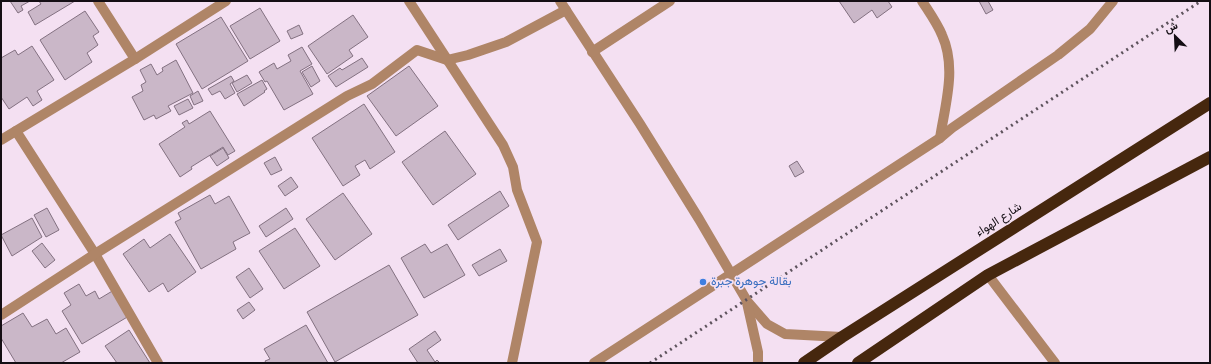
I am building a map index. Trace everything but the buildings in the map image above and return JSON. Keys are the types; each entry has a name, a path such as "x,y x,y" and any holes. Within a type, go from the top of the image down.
{"highway":[{"name":"شارع الهواء","path":"804,363 842,337 1210,103"},
{"path":"858,363 988,275 1210,157"}],"street":[{"path":"98,1 135,59"},
{"path":"1,140 135,59 226,1"},
{"path":"409,1 504,145 513,167 517,190 537,242 512,363"},
{"path":"592,52 670,1"},
{"path":"922,1 942,35 949,56 950,78 940,138"},
{"path":"594,363 940,138 952,128 1058,55 1090,29 1113,1"},
{"path":"1,315 95,254 341,100 372,84 416,50 447,60 488,50 506,42 563,5 640,124 747,301 767,324 785,334 842,337"},
{"path":"16,131 95,254 158,363"},
{"path":"988,275 1054,363"},
{"path":"747,301 758,352 758,363"}],"railway":[{"path":"650,363 1201,1"}],"place":[{"name":"بقالة جوهرة جبرة","path":"703,282"}]}
